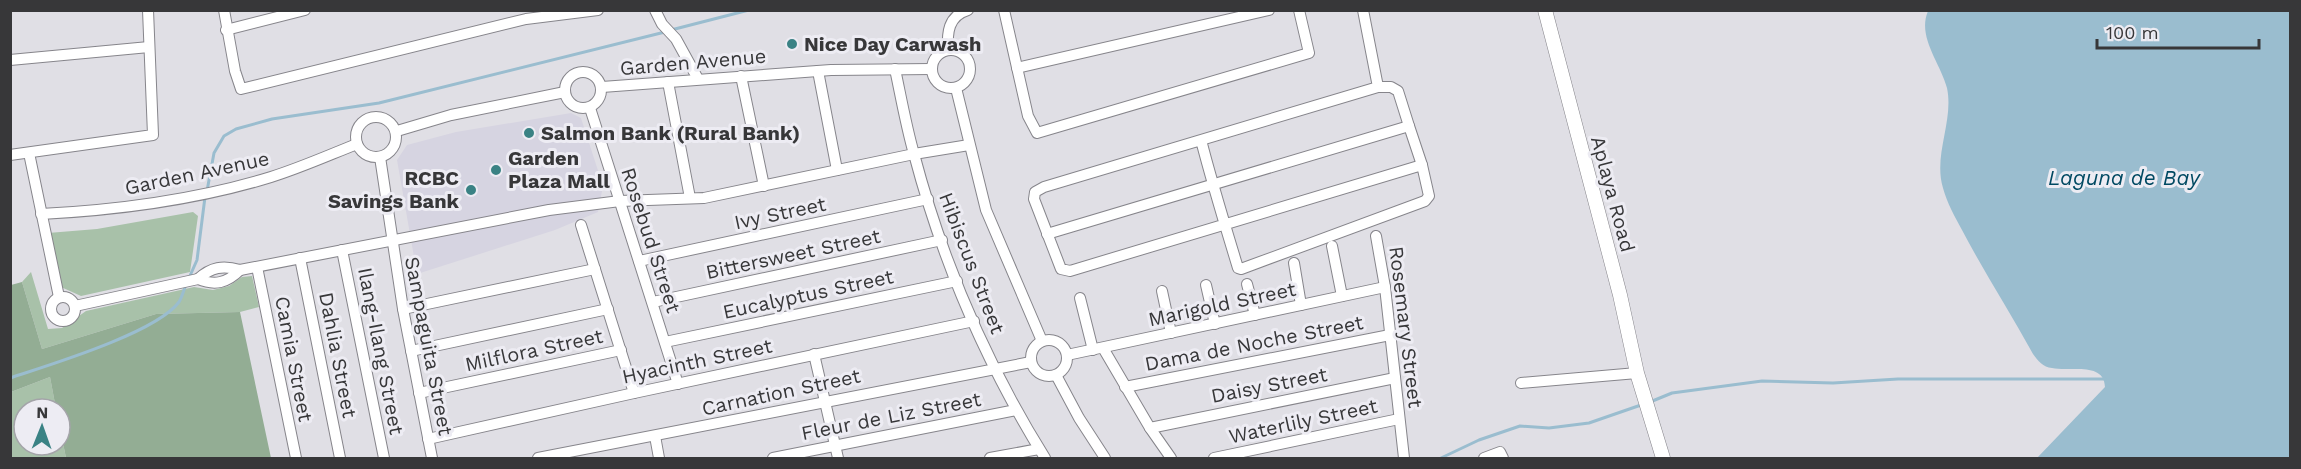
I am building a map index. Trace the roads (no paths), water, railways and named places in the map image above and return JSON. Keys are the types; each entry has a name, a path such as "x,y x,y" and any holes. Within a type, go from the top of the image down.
{"street":[{"path":"10,155 153,135 148,10"},
{"path":"224,10 226,30 241,89 514,22 598,10"},
{"path":"226,30 305,10"},
{"path":"655,10 662,24 676,39 698,79"},
{"path":"948,50 946,33 951,22 968,10"},
{"path":"1004,10 1028,116 1037,133 1309,52 1299,10"},
{"path":"1017,68 1269,10"},
{"path":"1364,10 1378,87"},
{"name":"Aplaya Road","path":"1545,10 1620,295 1637,373 1662,459"},
{"path":"10,60 149,47"},
{"path":"948,50 961,53 969,63 969,75 966,81 956,88 947,88 939,84 934,78 932,69 936,57 948,50"},
{"name":"Hibiscus Street","path":"895,69 914,154 957,281 994,368 1042,454"},
{"name":"Garden Avenue","path":"602,87 818,71 932,69"},
{"path":"818,71 837,170"},
{"path":"581,72 595,75 602,87 599,100 590,108 581,109 573,106 565,92 569,79 581,72"},
{"path":"741,76 764,186"},
{"path":"668,82 690,198"},
{"path":"1201,140 1224,224 1238,268 1241,269 1425,201 1429,196 1422,165 1398,91 1391,87 1378,87 1044,187 1035,192 1034,199 1061,269 1070,271 1224,224 1422,165"},
{"path":"956,88 986,210 1042,341"},
{"path":"397,131 451,115 565,92"},
{"name":"Rosebud Street","path":"590,108 678,384"},
{"path":"370,117 386,118 397,131 394,149 387,155 380,157 365,154 357,144 358,128 370,117"},
{"path":"1047,234 1409,126"},
{"name":"Garden Avenue","path":"40,214 95,212 171,201 273,176 357,144"},
{"path":"75,306 197,280 208,270 227,266 240,270 257,267 516,215 620,201 704,198 914,154 969,145"},
{"path":"29,153 59,297"},
{"name":"Sampaguita Street","path":"380,157 402,309 432,459"},
{"name":"Ivy Street","path":"639,261 928,200"},
{"path":"581,225 634,393"},
{"name":"Rosemary Street","path":"1376,236 1385,287 1404,459"},
{"name":"Bittersweet Street","path":"652,302 942,240"},
{"path":"1332,246 1342,296"},
{"name":"Ilang-Ilang Street","path":"342,250 384,459"},
{"name":"Dahlia Street","path":"300,258 340,459"},
{"path":"1294,263 1301,305"},
{"name":"Camia Street","path":"257,267 296,459"},
{"path":"402,309 596,269"},
{"name":"Eucalyptus Street","path":"665,342 957,281"},
{"path":"1247,284 1255,315"},
{"path":"1206,285 1215,324"},
{"name":"Marigold Street","path":"1067,355 1385,287"},
{"path":"1162,291 1171,333"},
{"path":"59,297 69,298 75,306 73,316 64,321 54,318 50,309 54,300 59,297"},
{"path":"1080,298 1098,349 1171,459"},
{"path":"411,351 608,309"},
{"name":"Hyacinth Street","path":"428,439 974,321"},
{"name":"Dama de Noche Street","path":"1125,387 1390,335"},
{"path":"1042,341 1056,341 1065,349 1066,363 1056,375 1041,374 1031,362 1033,349 1042,341"},
{"name":"Milflora Street","path":"419,393 621,351"},
{"path":"814,354 838,459"},
{"name":"Carnation Street","path":"538,459 1031,362"},
{"path":"1521,383 1637,373"},
{"path":"1056,375 1105,459"},
{"name":"Daisy Street","path":"1150,428 1395,378"},
{"name":"Fleur de Liz Street","path":"773,459 1016,410"},
{"name":"Waterlily Street","path":"1214,459 1399,419"},
{"path":"655,436 659,459"},
{"path":"1484,459 1500,452 1503,459"},
{"path":"990,459 1042,454"}],"water":[{"name":"Laguna de Bay","path":"1928,11 2290,11 2290,458 2037,458 2105,387 2103,379 2093,371 2049,367 2037,359 1951,210 1945,194 1940,163 1948,113 1947,88 1927,40 1925,21"}],"waterway":[{"path":"671,30 749,10"},
{"path":"207,191 214,153 224,136 236,129 272,119 379,103 665,32"},
{"path":"189,278 197,260 205,197"},
{"path":"10,378 100,347 148,325 167,314 179,302 186,284"},
{"path":"1650,402 1672,393 1762,381 1833,383 1898,379 2105,379"},
{"path":"1441,458 1479,440 1520,426 1549,428 1589,423 1641,405"}],"place":[{"name":"Nice Day Carwash","path":"792,44"},
{"name":"Salmon Bank (Rural Bank)","path":"529,133"},
{"name":"Garden Plaza Mall","path":"496,170"},
{"name":"RCBC Savings Bank","path":"471,190"}]}
